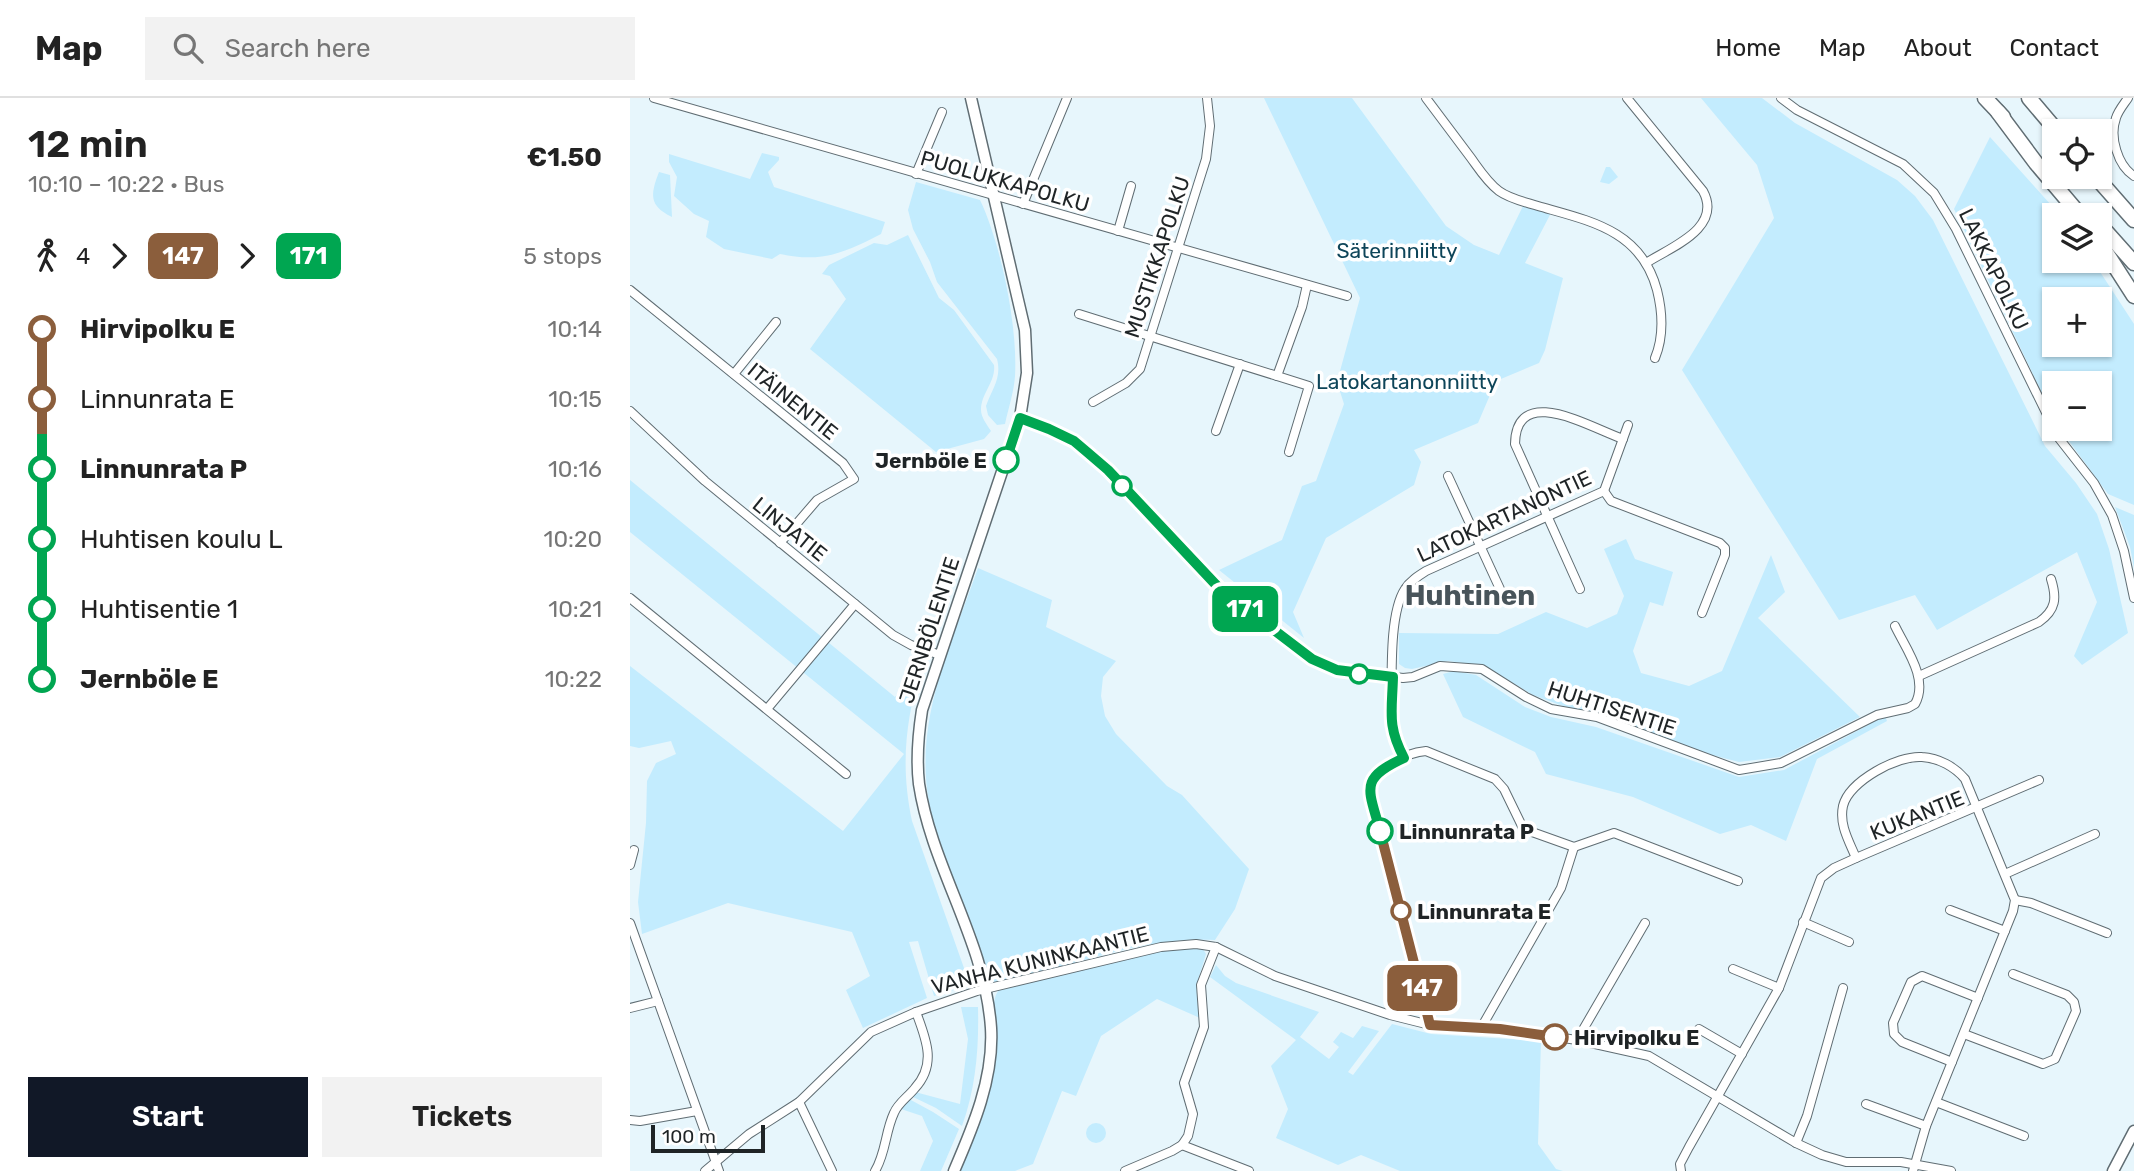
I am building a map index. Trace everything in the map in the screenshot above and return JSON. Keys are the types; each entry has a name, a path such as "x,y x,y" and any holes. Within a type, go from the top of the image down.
{"highway":[{"path":"1985,98 2042,161"},
{"path":"2029,98 2047,119"},
{"path":"1998,112 2070,203"},
{"path":"2068,189 2080,203"},
{"path":"2107,189 2134,220"},
{"path":"2112,238 2134,262"},
{"path":"2112,262 2134,296"}],"street":[{"name":"PUOLUKKAPOLKU","path":"653,98 1347,296"},
{"name":"JERNBÖLENTIE","path":"954,1171 979,1109 987,1075 991,1031 986,990 977,951 930,829 920,785 916,748 922,710 1020,418 1027,373 1025,330 971,98"},
{"path":"1023,204 1067,98"},
{"name":"MUSTIKKAPOLKU","path":"1093,402 1135,376 1140,369 1206,159 1210,125 1207,98"},
{"path":"1426,98 1487,180 1500,192 1607,228 1628,243 1646,263 1652,274 1661,310 1662,333 1655,358"},
{"path":"1627,98 1703,191 1709,206 1708,216 1702,227 1646,263"},
{"name":"LAKKAPOLKU","path":"1781,98 1797,110 1903,164 1934,193 1956,229 2058,436 2094,483 2112,514 2124,551 2134,598"},
{"path":"2128,98 2115,120 2115,151 2134,176"},
{"path":"916,174 942,112"},
{"path":"1118,231 1131,186"},
{"path":"1277,376 1302,307 1307,285"},
{"name":"ITÄINENTIE","path":"630,290 843,463 854,480 817,500 780,543"},
{"path":"1079,314 1309,386 1289,452"},
{"path":"734,374 776,322"},
{"path":"1216,430 1240,364"},
{"name":"LINJATIE","path":"630,411 695,473 855,604 901,640 940,655"},
{"path":"1580,589 1515,444 1515,431 1520,420 1536,411 1549,411 1623,439"},
{"name":"HUHTISENTIE","path":"1020,418 1074,441 1108,470 1219,588 1312,659 1337,670 1413,677 1440,666 1482,669 1526,697 1551,709 1597,717 1739,770 1781,764 1877,715 1911,707 1919,696 1919,676"},
{"name":"LATOKARTANONTIE","path":"1404,758 1392,735 1391,725 1395,615 1405,589 1413,579 1426,571 1604,492 1628,425"},
{"path":"1448,476 1500,589"},
{"path":"1604,492 1611,500 1720,543 1725,548 1725,555 1702,613"},
{"path":"1895,626 1919,676 2049,616 2055,600 2051,579"},
{"path":"630,598 846,774"},
{"path":"767,709 855,604"},
{"path":"1430,1025 1370,789 1373,778 1380,771 1404,758 1426,751 1495,779 1504,789 1522,826 1540,835 1574,847 1614,833 1738,881"},
{"path":"1856,858 1842,821 1843,805 1854,786 1887,767 1913,757 1938,761 1959,772 1965,779 1976,806 2039,780"},
{"name":"KUKANTIE","path":"1681,1171 1680,1164 1779,988 1821,878 1834,868 1976,806 2015,900"},
{"path":"2005,874 2095,834"},
{"path":"1481,1028 1561,888 1574,847"},
{"path":"630,865 634,850"},
{"path":"1914,1168 1926,1126 2005,932 2015,900 2031,903 2107,933"},
{"path":"1950,910 2005,932"},
{"path":"1803,922 1849,942"},
{"path":"630,923 717,1167"},
{"path":"1577,1040 1645,923"},
{"name":"VANHA KUNINKAANTIE","path":"705,1171 717,1167 749,1134 799,1102 872,1032 916,1012 986,990 1161,947 1188,944 1216,947"},
{"path":"1125,1171 1182,1145 1193,1118 1184,1083 1204,1027 1201,985 1216,947 1275,976 1390,1015 1430,1025 1481,1028 1577,1040 1649,1056 1822,1156 1846,1163 1901,1162 1914,1168 1951,1171"},
{"path":"1733,970 1779,988"},
{"path":"1964,1034 2043,1064 2055,1059 2076,1011 2074,1002 2067,995 2013,974"},
{"path":"1952,1062 1902,1042 1894,1034 1893,1023 1911,982 1922,976 1978,998"},
{"path":"1796,1143 1807,1116 1843,988"},
{"path":"630,1008 658,1001"},
{"path":"875,1171 882,1159 893,1115 928,1070 930,1062 916,1012"},
{"path":"1699,1029 1742,1054"},
{"path":"799,1102 832,1171"},
{"path":"1936,1102 2024,1136"},
{"path":"1866,1104 1926,1126"},
{"path":"630,1119 640,1121 697,1111"},
{"path":"2113,1171 2134,1131"},
{"path":"1182,1145 1249,1171"}],"green space":[{"path":"1264,98 1352,98 1446,226 1474,245 1499,255 1523,206 1551,213 1525,263 1563,278 1545,350 1539,363 1496,381 1478,423 1414,450 1421,462 1414,485 1326,538 1293,612 1304,638 1219,570 1282,540 1302,486 1316,481 1344,404 1337,382 1360,298"},
{"path":"1701,98 1762,98 1795,123 1897,180 1915,196 1933,220 2042,441 2097,514 2109,549 2128,633 2082,665 2074,656 2097,602 2077,552 1937,630 1915,595 1839,620 1682,370 1774,218 1757,165"},
{"path":"1990,137 2049,203 2042,203 2042,273 2101,273 2110,287 2042,287 2042,357 2112,357 2112,290 2134,324 2134,505 2108,494 2069,441 2112,441 2112,371 2042,371 2042,393 1954,209"},
{"path":"762,153 779,157 768,172 774,187 885,222 881,234 844,251 821,257 780,254 772,259 724,249 706,237 709,221 694,214 674,196 677,177 669,162 669,154 750,179"},
{"path":"1606,167 1610,167 1618,177 1609,184 1600,182"},
{"path":"659,172 670,175 672,217 655,204 653,193"},
{"path":"916,182 980,200 988,218 1001,262 1014,334 1015,376 1005,424 997,425 988,415 986,406 997,378 997,359 937,282 913,229 908,210"},
{"path":"908,235 939,298 954,310 994,365 993,377 983,398 981,410 991,431 984,439 936,452 810,349 846,299 830,276 822,274 829,265 874,243 887,245"},
{"path":"630,480 895,697 921,666 906,743 908,800 912,821 970,985 934,996 918,941 909,942 927,998 863,1028 846,990 870,976 852,932 728,903 642,934 638,902 646,823 647,781 656,763 676,754 671,741 639,748 630,746 630,666 843,831 904,754 630,532"},
{"path":"2115,507 2134,515 2134,568 2130,547"},
{"path":"1626,539 1635,559 1673,572 1663,606 1650,602 1633,651 1641,673 1689,686 1722,671 1771,555 1785,592 1758,618 1860,717 1780,757 1739,762 1533,695 1485,666 1448,661 1412,669 1399,664 1399,633 1498,634 1546,612 1587,628 1617,614 1624,596 1604,549"},
{"path":"978,568 1052,600 1046,627 1116,661 1103,677 1101,696 1105,716 1116,734 1167,786 1182,795 1249,869 1235,909 1215,940 1188,940 1134,947 1001,985 991,982 939,841 927,787 926,755 935,692"},
{"path":"1454,671 1476,675 1525,707 1551,717 1596,727 1739,777 1784,770 1885,716 1887,721 1817,759 1786,841 1751,825 1720,834 1633,797 1546,774 1535,752 1463,717 1443,674"},
{"path":"1188,947 1203,949 1206,954 1197,985 1200,1018 1157,999 1101,1036 1076,1096 1062,1091 1033,1164 1015,1171 960,1171 989,1094 997,1044 994,1002 999,990 1160,951"},
{"path":"1216,965 1225,976 1236,983 1319,1012 1300,1037 1329,1059 1339,1047 1333,1042 1341,1032 1353,1038 1362,1026 1379,1031 1348,1072 1353,1075 1392,1024 1431,1034 1541,1041 1538,1144 1556,1169 1563,1171 1400,1171 1361,1155 1338,1165 1276,1138 1288,1109 1271,1066 1296,1040 1210,977"},
{"path":"961,1007 978,1007 973,1082 962,1126 936,1108 911,1096 915,1092 960,1104 968,1039"},
{"path":"909,1099 959,1129 941,1171 920,1171 933,1141 922,1116 901,1109"},
{"path":"1096,1123 1103,1126 1106,1133 1103,1140 1096,1143 1089,1140 1086,1133 1089,1126"}],"bus line":[{"name":"171","path":"1006,460 1020,418 1074,441 1108,470 1219,588 1267,626 1325,666 1352,673 1393,677 1392,735 1404,758 1380,771 1371,782 1370,793 1380,831"},
{"name":"147","path":"1380,831 1430,1025 1500,1029 1555,1037"}],"place":[{"name":"Jernböle E","path":"1006,460"},
{"name":"Linnunrata P","path":"1380,831"},
{"name":"Linnunrata E","path":"1401,911"},
{"name":"Hirvipolku E","path":"1555,1037"}],"district":[{"name":"Huhtinen","path":"1470,595"}],"park label":[{"name":"Säterinniitty","path":"1397,250"},
{"name":"Latokartanonniitty","path":"1407,381"}]}
